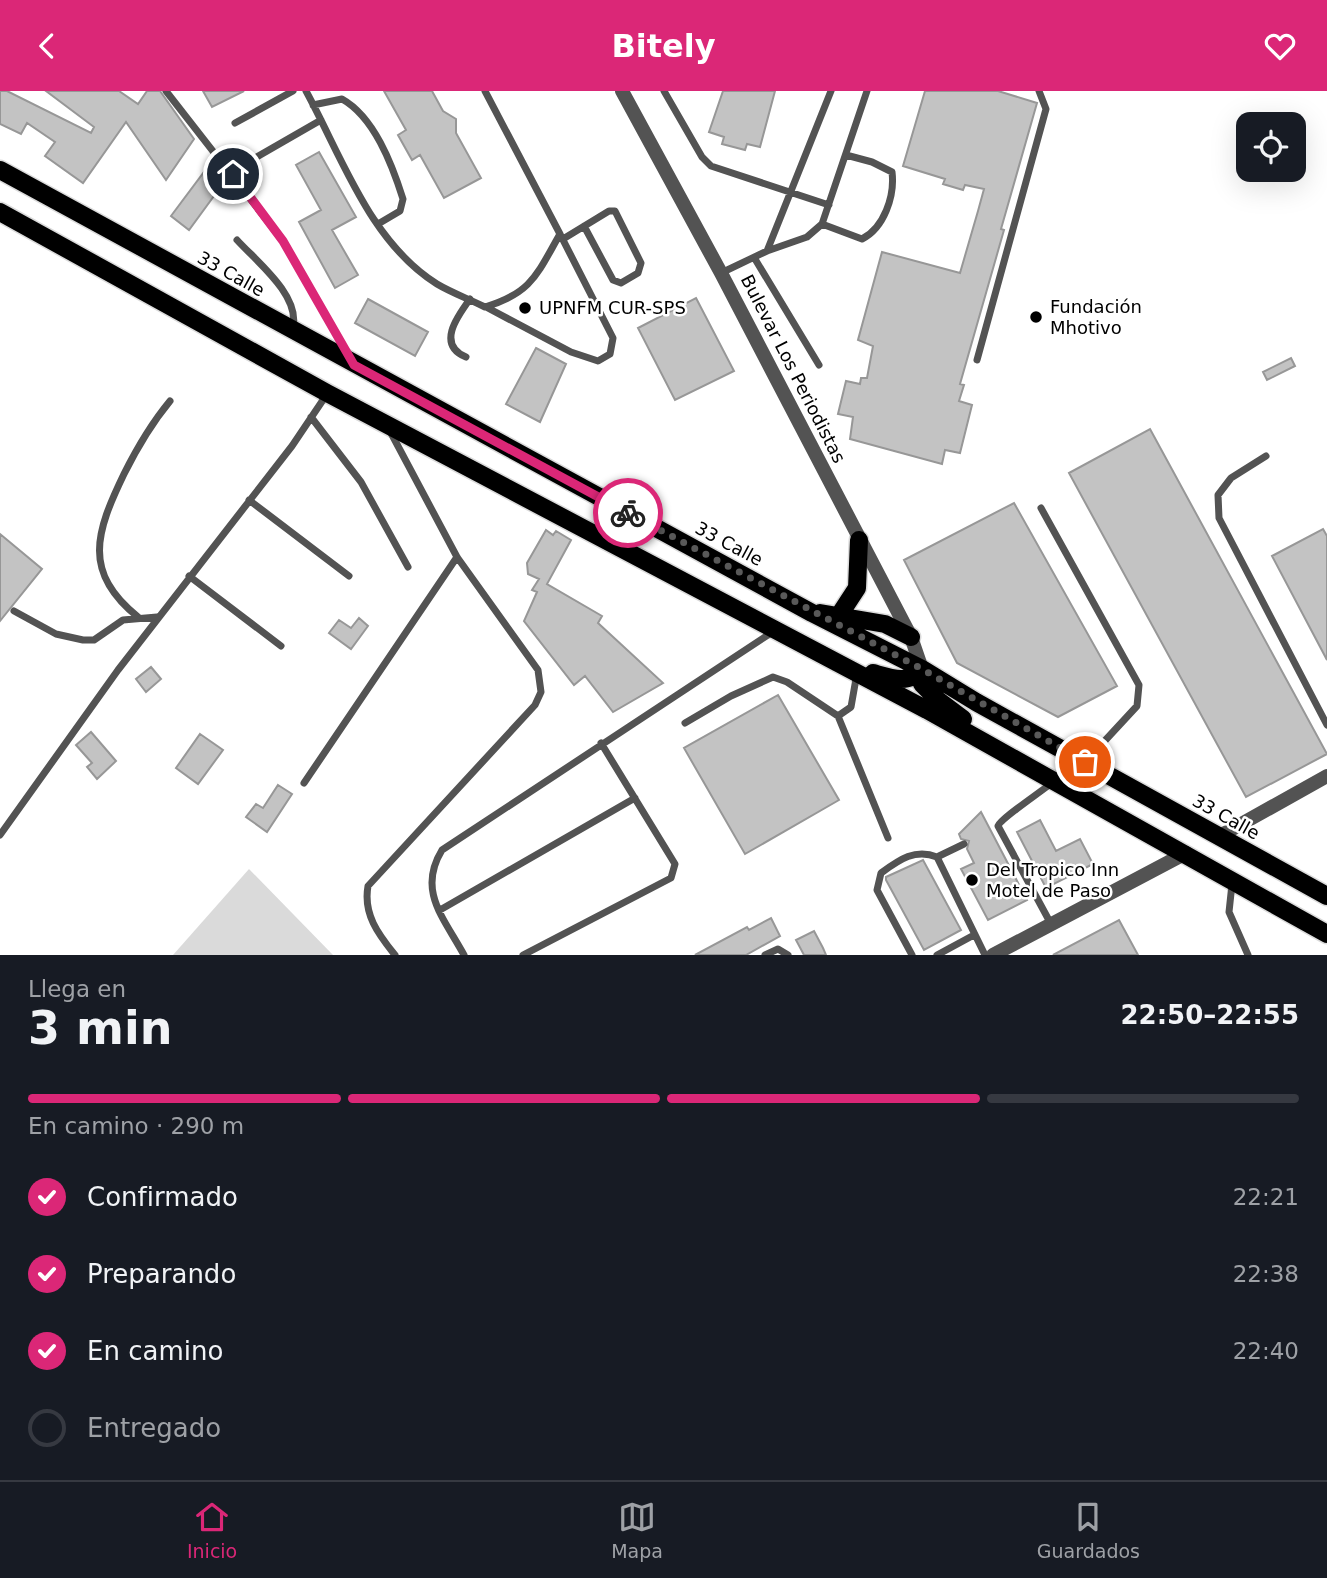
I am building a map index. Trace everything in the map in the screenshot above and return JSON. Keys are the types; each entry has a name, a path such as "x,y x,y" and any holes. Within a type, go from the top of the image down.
{"main road":[{"name":"33 Calle","path":"0,170 812,613 922,669 1327,896"},
{"path":"0,212 327,393 774,631 857,670 1327,934"},
{"path":"840,614 857,588 859,540"},
{"path":"812,613 840,614 885,624 911,637"},
{"path":"857,670 894,679 912,678 922,669"},
{"path":"922,669 922,684 939,701 1002,743 1019,760"}],"street":[{"name":"Bulevar Los Periodistas","path":"622,91 721,273 911,637 922,669"},
{"path":"1218,837 1326,780"},
{"path":"993,955 1186,853"}],"lane":[{"path":"166,91 283,241 354,365"},
{"path":"236,123 293,91"},
{"path":"306,91 378,224 404,257 437,284 571,352 598,361 610,354 613,338 487,92"},
{"path":"664,91 702,157 711,166 829,205"},
{"path":"767,251 831,91"},
{"path":"721,273 767,251 807,237 822,224 867,91"},
{"path":"977,360 1045,109 1039,91"},
{"path":"313,105 342,99 358,108 370,125 403,199 400,211 378,224"},
{"path":"255,158 321,120"},
{"path":"822,224 862,239 875,233 886,210 894,185 892,172 872,162 846,155"},
{"path":"485,307 506,301 530,285 561,236 609,211 615,211 642,263 638,273 621,283 613,280 584,226"},
{"path":"237,240 282,290 293,308 292,331"},
{"path":"755,258 819,365"},
{"path":"466,357 456,353 450,343 451,329 470,299"},
{"path":"0,835 157,617 249,500 327,393"},
{"path":"138,617 115,599 105,580 99,546 104,515 152,422 170,401"},
{"path":"311,417 361,482 408,567"},
{"path":"386,423 457,557 538,670 541,692 535,705 368,886 365,902 376,931 395,955"},
{"path":"1266,456 1231,478 1218,495 1219,518 1327,725"},
{"path":"249,500 349,576"},
{"path":"1041,509 1139,685 1137,706 1085,762"},
{"path":"304,783 457,557"},
{"path":"189,576 281,646"},
{"path":"14,611 56,634 83,640 94,640 123,620 157,617"},
{"path":"464,955 432,897 430,880 442,850 774,631"},
{"path":"838,716 851,707 857,670"},
{"path":"685,723 773,677 787,682 838,716 888,838"},
{"path":"523,955 671,878 674,863 601,743"},
{"path":"1051,925 994,828 1000,820 1031,801 1055,780"},
{"path":"440,910 635,798"},
{"path":"912,955 877,890 881,873 900,859 917,853 937,857 964,844"},
{"path":"937,857 985,955"},
{"path":"1233,880 1229,912 1248,955"},
{"path":"936,955 974,935"},
{"path":"765,955 778,950 788,955"}],"shaded area":[{"path":"249,869 333,955 173,955"}],"building":[{"path":"0,91 7,91 91,133 94,127 46,91 119,91 138,104 147,91 160,91 194,139 166,180 126,122 83,183 45,156 55,142 27,123 21,134 0,124"},
{"path":"203,91 244,91 212,107"},
{"path":"384,91 432,91 443,111 456,119 456,133 481,178 444,198 420,155 412,160 398,135 406,130"},
{"path":"723,91 775,91 760,147 747,144 745,150 722,144 724,137 709,132"},
{"path":"925,91 998,91 1037,103 960,384 964,385 959,401 972,405 960,453 945,450 942,464 850,439 853,417 838,414 846,381 860,384 861,378 867,378 873,346 858,340 882,252 960,273 984,189 965,185 963,190 943,184 945,179 903,166"},
{"path":"319,152 356,217 332,230 358,275 335,288 299,222 321,210 296,165"},
{"path":"204,172 222,185 189,230 171,216"},
{"path":"696,298 734,371 675,400 638,328"},
{"path":"368,299 428,332 415,356 355,323"},
{"path":"536,348 566,364 540,422 506,404"},
{"path":"1291,358 1295,366 1267,380 1263,372"},
{"path":"1150,429 1327,754 1246,797 1069,473"},
{"path":"1014,503 1117,686 1058,717 957,663 904,560"},
{"path":"1323,529 1327,536 1327,660 1272,556"},
{"path":"546,530 553,535 556,531 571,540 547,584 602,616 598,623 663,683 613,712 585,676 574,685 524,621 537,592 532,590 539,579 528,574 527,563"},
{"path":"0,534 42,569 0,621"},
{"path":"359,618 368,626 351,649 329,633 339,620 351,628"},
{"path":"151,667 161,679 146,692 136,679"},
{"path":"778,695 839,800 745,854 684,748"},
{"path":"91,732 116,761 97,779 87,767 92,763 76,745"},
{"path":"200,734 223,750 198,784 176,768"},
{"path":"278,785 292,794 267,832 246,817 256,804 263,808"},
{"path":"981,812 1027,900 988,920 961,869 974,863 967,849 969,841 961,839 959,834"},
{"path":"1040,820 1056,851 1080,839 1093,864 1046,888 1017,832"},
{"path":"923,860 961,930 924,950 886,880 886,877"},
{"path":"771,918 780,936 746,955 695,955 747,927 749,930"},
{"path":"1119,920 1138,955 1053,955"},
{"path":"814,931 826,955 804,955 796,940"}],"way so far":[{"path":"628,513 922,669 1085,762"}],"place":[{"name":"UPNFM CUR-SPS","path":"525,308"},
{"name":"Fundación Mhotivo","path":"1036,317"},
{"name":"Del Tropico Inn Motel de Paso","path":"972,880"}],"route":[{"path":"233,174 283,241 354,365 628,513"}]}
